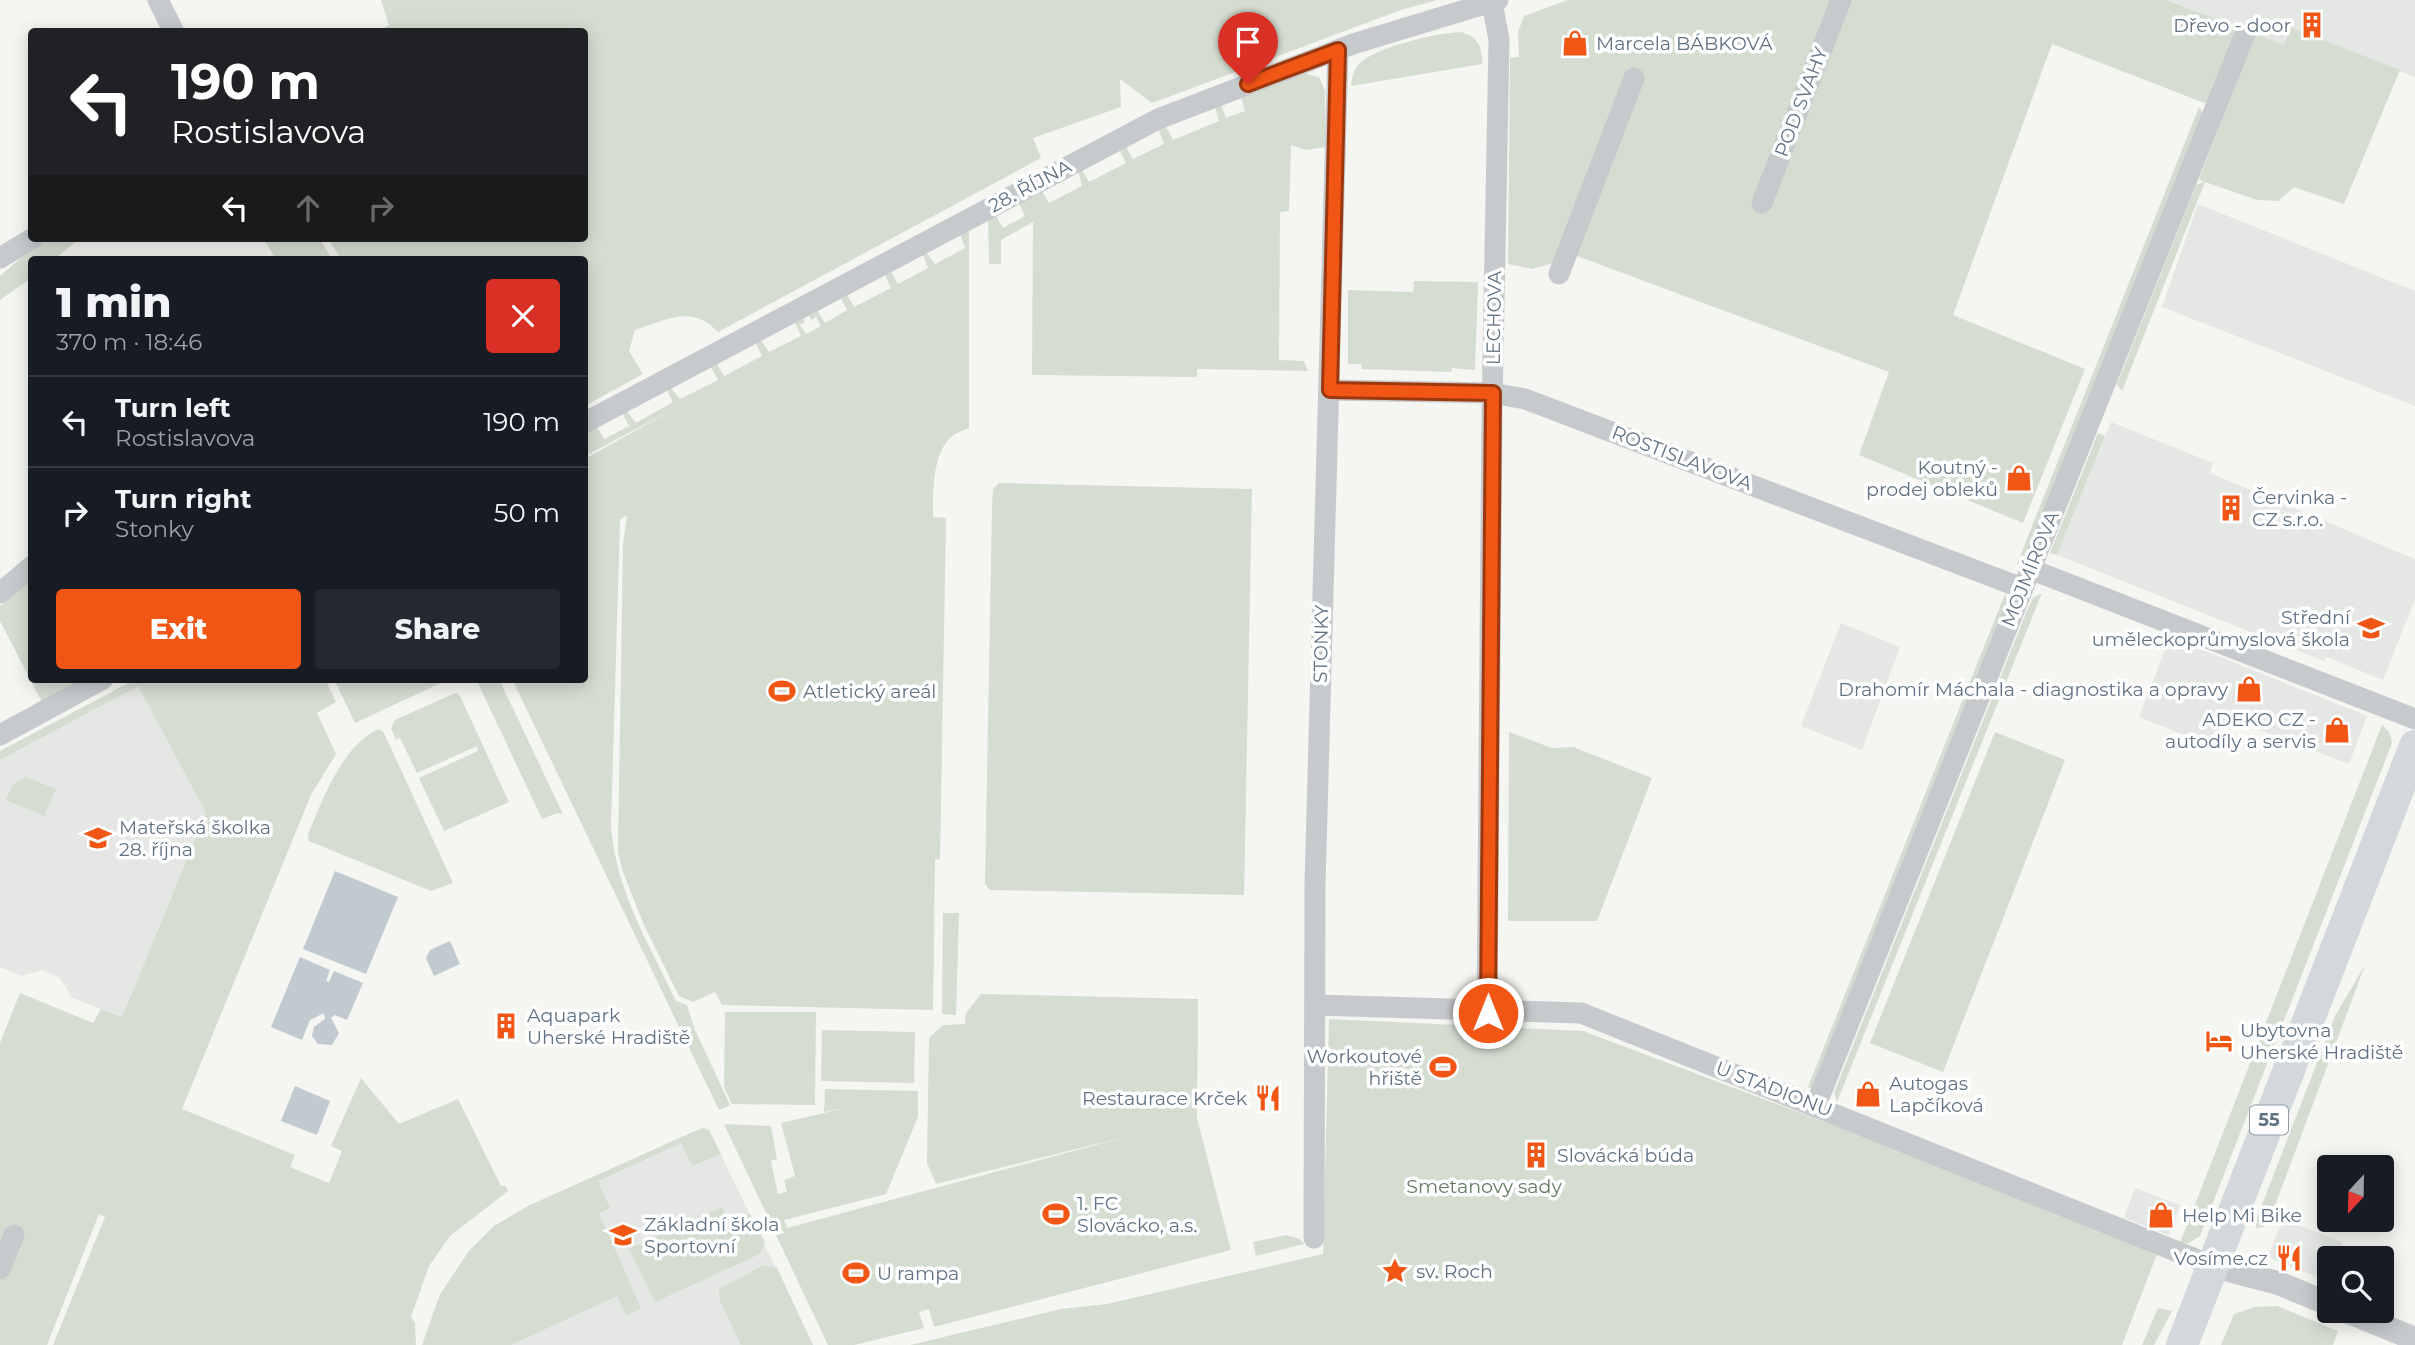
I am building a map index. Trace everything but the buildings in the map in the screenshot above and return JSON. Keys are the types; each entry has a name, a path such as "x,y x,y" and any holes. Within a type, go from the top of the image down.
{"main road":[{"name":"55","path":"2182,1345 2415,746"}],"street":[{"path":"158,0 172,28"},
{"name":"POD SVAHY","path":"1762,203 1841,0"},
{"name":"28. ŘÍJNA","path":"588,421 1158,119 1338,50 1495,1"},
{"name":"LECHOVA","path":"1488,1013 1493,393 1500,40 1495,1"},
{"name":"MOJMÍROVA","path":"1816,1105 2245,34"},
{"name":"STONKY","path":"1314,1238 1315,885 1338,50"},
{"path":"1559,274 1634,78"},
{"path":"0,258 28,241"},
{"name":"ROSTISLAVOVA","path":"1330,390 1493,393 1525,399 2415,719"},
{"path":"0,593 28,569"},
{"path":"0,734 96,683"},
{"name":"U STADIONU","path":"1315,1005 1488,1013 1581,1013 2213,1266"},
{"path":"0,1269 14,1235"},
{"path":"2213,1266 2278,1283 2317,1299"},
{"path":"2376,1323 2415,1339"}],"shaded area":[{"path":"2166,0 2415,0 2415,77 2291,28 2284,45"},
{"path":"2198,204 2415,291 2415,406 2162,307"},
{"path":"2111,422 2213,463 2210,473 2415,559 2415,599 2383,680 2327,657 2324,661 2057,555"},
{"path":"1841,623 1900,647 1862,750 1801,726"},
{"path":"2170,637 2367,716 2349,764 2226,717 2213,746 2139,717"},
{"name":"Mateřská školka 28. října","path":"138,685 206,813 122,1017 72,998 60,978 42,970 21,976 0,967 0,760"},
{"path":"335,871 398,897 366,974 303,949"},
{"path":"450,941 460,964 434,976 426,958 430,950"},
{"path":"300,957 330,970 326,981 329,982 334,971 363,983 347,1020 335,1015 331,1018 339,1033 332,1045 318,1044 312,1036 314,1027 325,1019 324,1013 310,1020 302,1040 271,1027"},
{"path":"295,1086 330,1101 317,1135 281,1121"},
{"name":"Základní škola Sportovní","path":"702,1128 709,1130 813,1345 422,1345 440,1294 468,1252 493,1227 528,1206"},
{"path":"2135,1188 2180,1205 2169,1235 2124,1218"},
{"path":"2283,1219 2342,1242 2340,1246 2317,1246 2317,1277 2268,1257"}],"green space":[{"path":"381,0 1437,0 1401,10 1152,103 1120,79 1121,107 1033,138 1041,158 718,332 708,323 689,316 669,319 635,330 629,351 643,374 588,404 588,256 339,256 330,242 588,242 588,28 384,28 389,25"},
{"path":"1568,0 2166,0 2237,27 2207,104 2052,44 1953,315 2085,369 2023,523 1859,455 1889,372 1577,256 1532,269 1508,264 1510,58 1519,57 1518,32 1524,16"},
{"path":"2290,27 2400,70 2344,204 2294,187 2278,201 2257,200 2205,182 2122,391 2117,384 2196,185 2204,182 2199,179 2255,34 2284,45"},
{"path":"1461,32 1478,43 1482,64 1351,86 1358,65 1377,52 1422,38"},
{"path":"1302,73 1319,77 1325,91 1325,147 1306,150 1291,145 1289,211 1280,212 1279,360 1304,361 1308,371 1197,369 1197,377 1032,375 1033,222 1001,240 1001,264 989,264 988,219 996,216 1003,228 1025,216 1019,203 1042,191 1049,203 1082,186 1078,170 1082,170 1089,182 1126,163 1120,151 1126,147 1133,159 1164,144 1159,131 1162,127 1166,127 1173,140 1219,121 1215,107 1221,104 1226,118 1245,111 1241,97"},
{"path":"2199,107 2204,114 2026,560 2017,564"},
{"name":"Atletický areál","path":"969,228 969,428 953,436 943,447 936,466 934,487 933,517 946,518 940,859 935,860 933,1010 722,1005 715,992 693,1002 679,996 644,925 618,852 623,544 627,515 620,520 611,825 614,849 635,916 676,1001 687,1005 695,1030 730,1105 719,1110 514,683 588,683 588,457 670,411 588,454 588,430 597,427 604,439 629,426 623,414 626,410 636,423 673,402 667,390 670,387 680,399 718,380 711,367 717,364 724,376 762,356 756,344 761,340 769,352 801,336 795,322 803,318 805,322 800,325 806,334 821,326 816,317 811,320 809,315 817,310 825,323 847,310 841,298 847,295 854,307 891,288 885,275 891,272 898,284 928,268 923,255 925,251 935,264 965,248 960,233"},
{"path":"39,242 75,242 59,256 28,256 28,280 0,300 0,276"},
{"path":"265,242 321,242 330,256 274,256"},
{"path":"1414,281 1478,282 1475,370 1452,368 1451,372 1362,369 1361,364 1348,364 1348,290 1413,292"},
{"path":"2098,433 2105,436 2057,555 2050,553"},
{"path":"999,483 1252,489 1244,895 990,890 985,884 992,509 993,489"},
{"path":"28,583 28,675 0,621 0,606"},
{"path":"2042,593 1837,1102 1834,1093 2028,608 2033,598"},
{"path":"2005,594 2008,604 1814,1090 1808,1087"},
{"path":"32,683 78,683 42,702"},
{"path":"128,683 327,683 336,702 317,713 336,754 311,795 182,1109 295,1155 290,1167 329,1183 342,1151 331,1146 361,1078 399,1124 458,1099 501,1186 506,1186 508,1191 450,1236 429,1266 411,1317 415,1323 416,1345 53,1345 105,1217 99,1214 47,1345 0,1345 0,1282 18,1236 0,1247 0,1043 20,993 93,1023 101,1009 122,1017 206,813 138,686 0,760 0,751"},
{"path":"336,683 441,683 355,723"},
{"path":"478,683 501,683 563,814 557,813 542,819"},
{"path":"455,693 459,694 509,802 444,831 419,778 478,751 477,746 417,773 400,738 396,740 391,728 395,720"},
{"path":"2382,725 2390,733 2392,743 2200,1236 2189,1243 2180,1243"},
{"path":"379,729 384,733 453,883 431,891 309,841 308,835 320,807 344,760 366,737"},
{"path":"1509,732 1552,748 1573,747 1652,778 1597,921 1508,921"},
{"path":"1995,732 2065,760 1943,1072 1870,1043"},
{"path":"26,777 56,789 44,816 6,800 12,785"},
{"path":"943,913 959,913 956,1015 942,1014"},
{"path":"2365,965 2273,1211 2264,1227 2256,1228 2255,1223 2335,1016"},
{"path":"981,994 1198,999 1197,1118 1231,1250 934,1327 929,1309 919,1312 924,1328 854,1345 828,1345 776,1235 784,1233 782,1229 774,1230 724,1124 771,1126 777,1159 771,1161 778,1194 787,1192 784,1180 795,1176 781,1123 845,1108 824,1112 825,1089 918,1091 918,1117 886,1194 784,1220 787,1228 1129,1136 936,1184 927,1163 929,1038 943,1025 965,1024 966,1013"},
{"path":"725,1012 816,1012 815,1105 732,1104 724,1087"},
{"name":"Smetanovy sady","path":"1329,1019 1583,1031 1840,1128 2157,1254 2122,1345 910,1345 1061,1309 1107,1304 1323,1254"},
{"path":"822,1030 915,1032 914,1083 821,1081"},
{"path":"702,1128 709,1130 721,1154 692,1166 681,1143 598,1181 610,1208 599,1213 641,1308 626,1316 617,1296 511,1345 422,1345 440,1295 469,1251 494,1226 528,1206"},
{"path":"722,1207 729,1223 750,1214 765,1242 760,1254 655,1302 629,1249"},
{"path":"1286,1235 1300,1239 1304,1244 1256,1256 1253,1242"},
{"path":"764,1265 777,1268 813,1345 741,1345 720,1301 719,1289"},
{"path":"2277,1306 2338,1331 2333,1345 2221,1345 2234,1314 2255,1307"},
{"path":"2158,1308 2172,1311 2154,1345 2142,1345"}],"place":[{"name":"Dřevo - door","path":"2312,25"},
{"name":"Marcela BÁBKOVÁ","path":"1575,43"},
{"name":"Koutný - prodej obleků","path":"2019,478"},
{"name":"Červinka - CZ s.r.o.","path":"2231,508"},
{"name":"Střední uměleckoprůmyslová škola","path":"2371,628"},
{"name":"Drahomír Máchala - diagnostika a opravy","path":"2249,689"},
{"name":"Atletický areál","path":"782,691"},
{"name":"ADEKO CZ - autodíly a servis","path":"2337,730"},
{"name":"Mateřská školka 28. října","path":"98,838"},
{"name":"Aquapark Uherské Hradiště","path":"506,1026"},
{"name":"Ubytovna Uherské Hradiště","path":"2219,1041"},
{"name":"Workoutové hřiště","path":"1443,1067"},
{"name":"Autogas Lapčíková","path":"1868,1094"},
{"name":"Restaurace Krček","path":"1268,1098"},
{"name":"Slovácká búda","path":"1536,1155"},
{"name":"1. FC Slovácko, a.s.","path":"1056,1214"},
{"name":"Help Mi Bike","path":"2161,1215"},
{"name":"Základní škola Sportovní","path":"623,1235"},
{"name":"Vosíme.cz","path":"2289,1258"},
{"name":"sv. Roch","path":"1395,1271"},
{"name":"U rampa","path":"856,1273"}],"route":[{"path":"1248,84 1338,50 1330,390 1493,393 1488,1013"}]}
